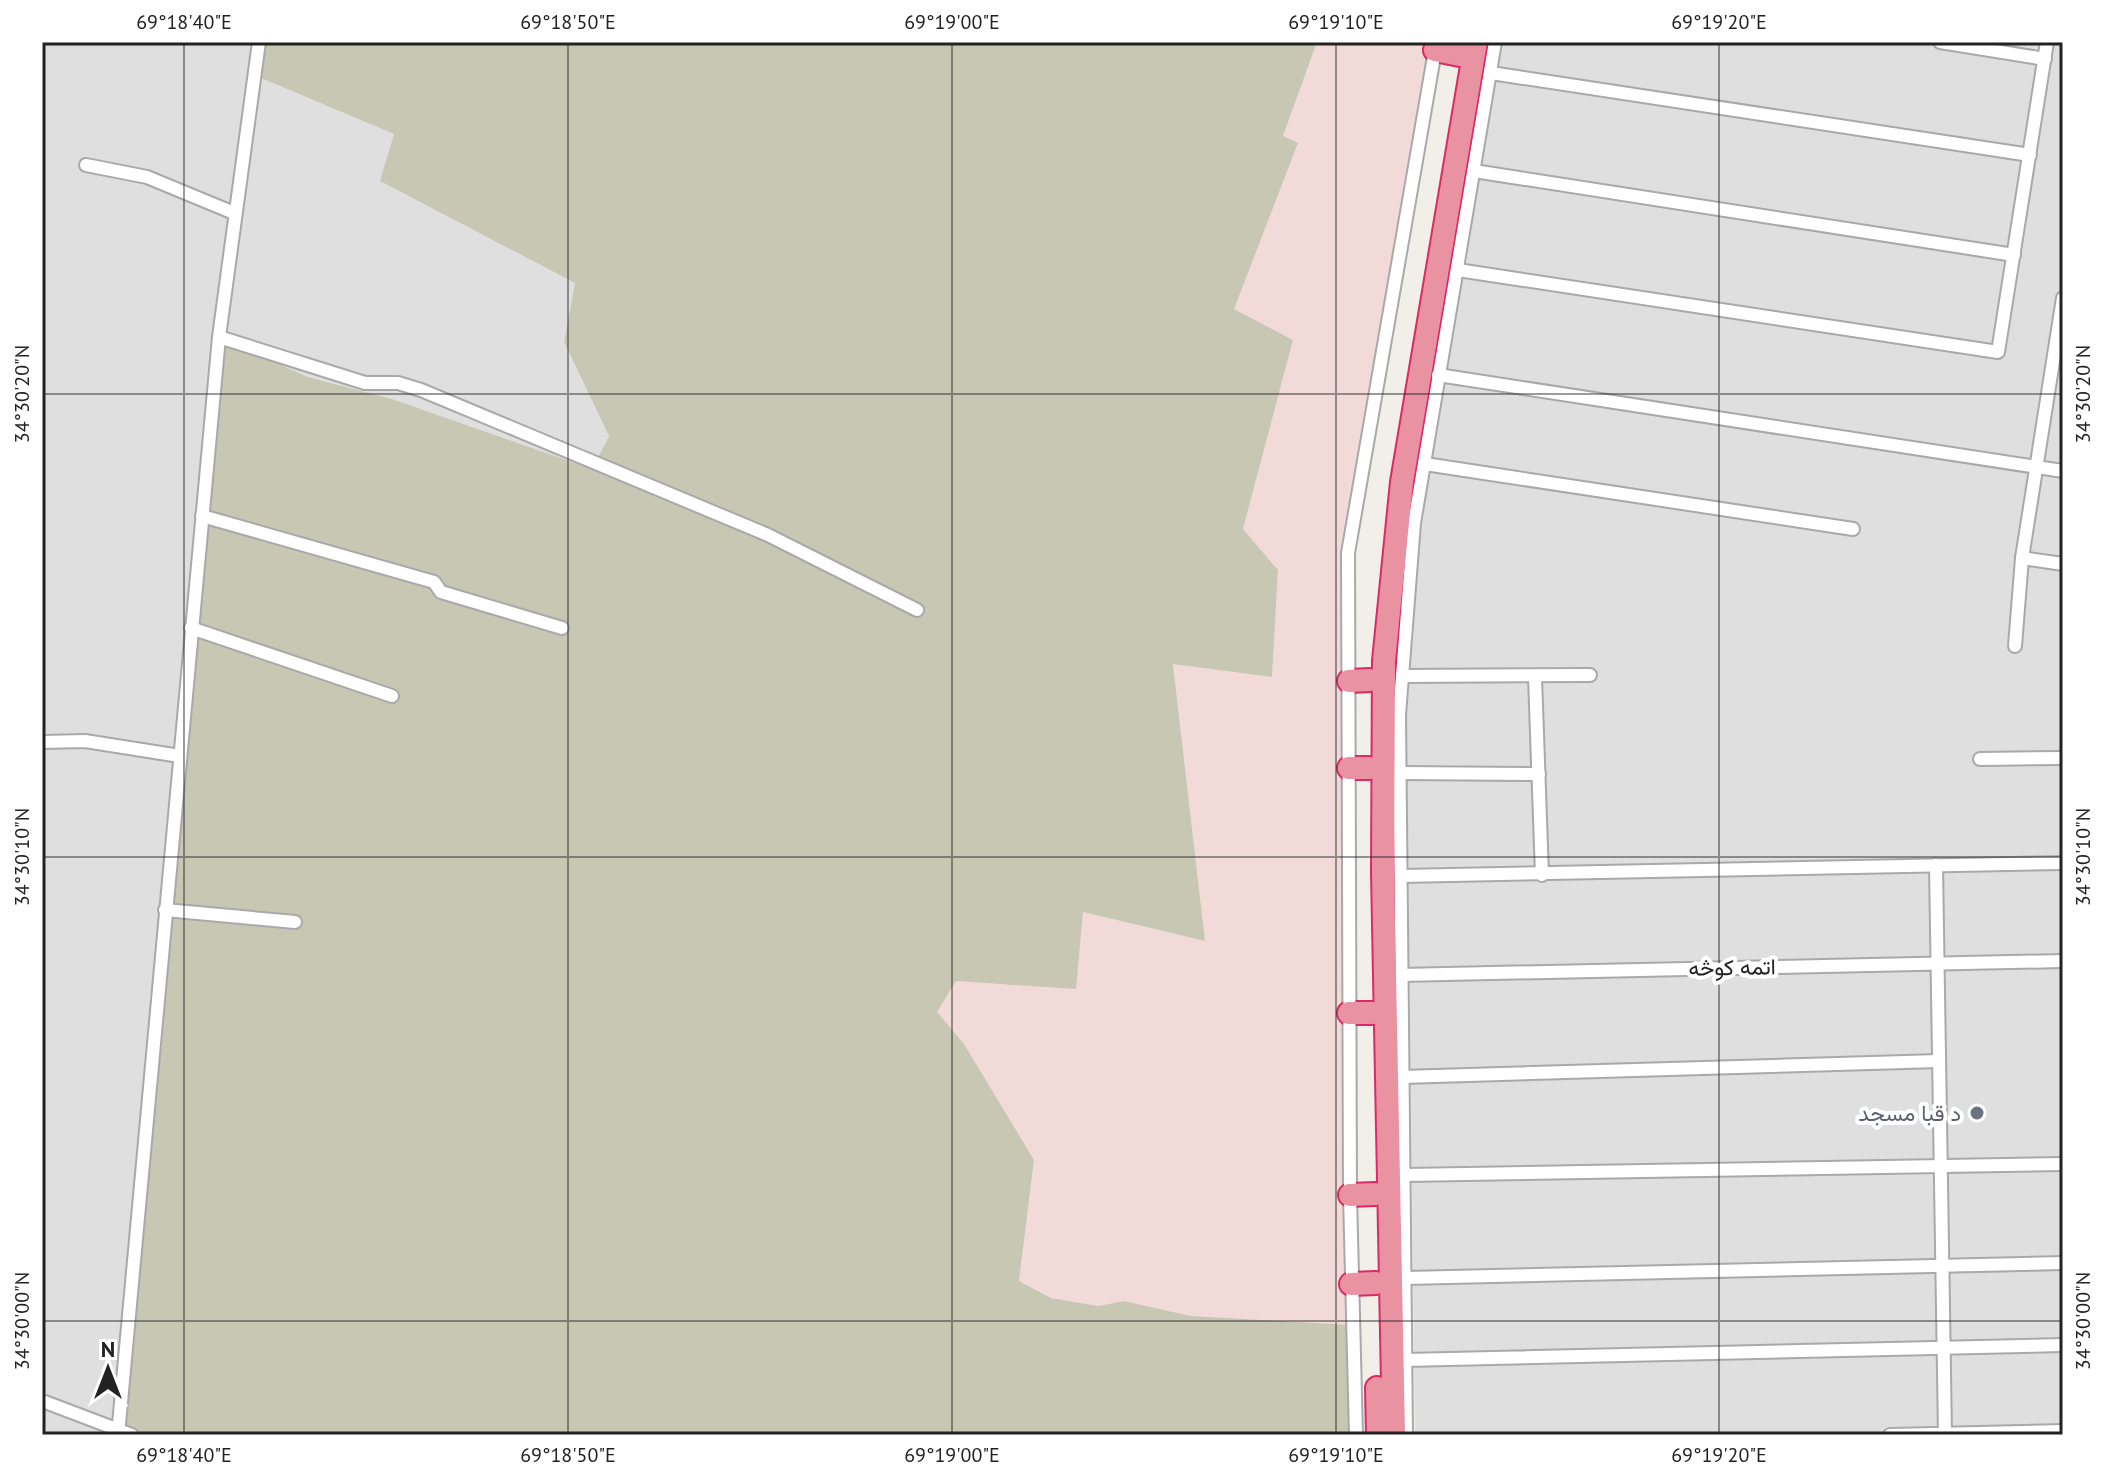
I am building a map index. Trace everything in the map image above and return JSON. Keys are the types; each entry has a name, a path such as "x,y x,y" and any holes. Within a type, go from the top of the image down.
{"highway":[{"path":"1436,46 1466,46"},
{"path":"1378,1435 1373,1013 1359,768 1359,681 1377,549 1466,46"},
{"path":"1394,1435 1383,873 1384,661 1402,482 1466,46"},
{"path":"1349,1013 1373,1013"},
{"path":"1350,1195 1375,1194"},
{"path":"1351,1284 1376,1283"}],"street":[{"path":"118,1432 219,337 259,42"},
{"path":"1406,1435 1400,773 1408,571 1495,42"},
{"path":"1940,42 2045,59"},
{"path":"1458,270 1993,352 2000,348 2047,42"},
{"path":"1359,681 1348,553 1436,46"},
{"path":"1491,73 2030,155"},
{"path":"86,165 147,177 234,213"},
{"path":"1474,171 2014,255"},
{"path":"2015,646 2022,558 2058,362 2063,298"},
{"path":"219,337 365,383 398,383 421,390 768,535 917,610"},
{"path":"1438,375 2063,471"},
{"path":"1425,464 1853,529"},
{"path":"202,516 434,582 441,592 562,628"},
{"path":"2022,558 2063,564"},
{"path":"191,628 297,667 392,696"},
{"path":"1402,676 1590,675"},
{"path":"1535,677 1542,875"},
{"path":"42,742 85,741 180,756"},
{"path":"1980,759 2063,758"},
{"path":"1356,1435 1351,1284 1349,1013 1359,768"},
{"path":"1400,773 1539,774"},
{"path":"1401,876 2063,863"},
{"path":"1936,865 1945,1434"},
{"path":"165,910 295,922"},
{"name":"اتمه کوڅه","path":"1400,975 2063,961"},
{"path":"1402,1077 1939,1061"},
{"path":"1405,1175 2063,1164"},
{"path":"1406,1278 2063,1263"},
{"path":"1405,1360 2063,1345"},
{"path":"45,1402 132,1435"},
{"path":"1890,1435 2063,1431"}],"shaded area":[{"path":"42,42 259,42 255,75 394,134 381,181 575,283 564,342 609,436 592,469 392,399 308,377 220,337 118,1435 42,1435"},
{"path":"259,42 1317,42 1283,136 1298,143 1234,309 1293,340 1243,529 1278,570 1272,677 1173,664 1205,941 1083,912 1076,989 956,981 937,1012 964,1044 1034,1160 1019,1281 1051,1298 1098,1306 1124,1301 1191,1316 1352,1325 1356,1435 118,1435 219,337 308,377 392,399 592,469 609,436 564,342 575,283 380,181 394,134 254,75"},
{"path":"1317,42 1437,42 1348,553 1352,1325 1191,1316 1124,1301 1098,1306 1051,1298 1019,1281 1034,1160 937,1012 956,981 1006,984 1083,912 1205,941 1173,663 1272,677 1278,570 1243,529 1293,340 1233,309 1298,144 1283,136"},
{"path":"1488,42 2063,42 2063,1435 1415,1435 1404,569 1428,366"}],"place":[{"name":"د قبا مسجد","path":"1977,1113"}]}
